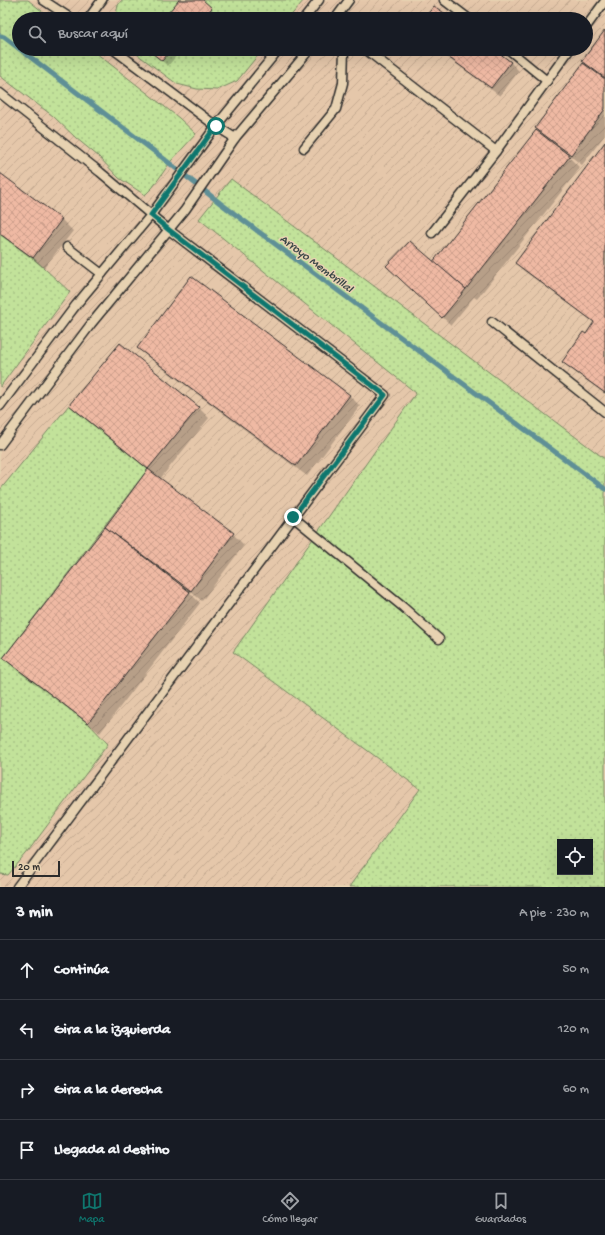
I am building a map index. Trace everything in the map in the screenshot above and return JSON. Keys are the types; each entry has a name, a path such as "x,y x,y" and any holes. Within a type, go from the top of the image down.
{"lane":[{"path":"43,0 61,12"},
{"path":"93,12 102,0"},
{"path":"310,12 319,0"},
{"path":"340,12 349,0"},
{"path":"444,0 460,12"},
{"path":"593,17 605,1"},
{"path":"122,56 216,126 236,138"},
{"path":"0,406 76,305 151,215 216,126 273,56"},
{"path":"0,445 91,324 185,210 236,138 304,56"},
{"path":"304,148 336,109 343,83 344,56"},
{"path":"374,56 496,151"},
{"path":"517,56 547,81"},
{"path":"432,233 496,151 565,56"},
{"path":"0,93 94,167 169,230 385,395 17,887"},
{"path":"66,247 102,274"},
{"path":"492,322 605,412"},
{"path":"293,517 403,607 439,639"}],"shaded area":[{"path":"0,0 605,0 605,887 0,887"}],"green space":[{"path":"0,0 28,0 43,12 12,12 12,56 100,56 179,118 196,134 171,161 153,187 145,195 119,178 98,156 53,116 0,76"},
{"path":"122,0 304,0 294,12 116,12 118,5"},
{"path":"139,56 257,56 237,81 217,90 197,89 177,84"},
{"path":"231,179 605,459 605,887 349,887 420,789 233,652 416,393 199,219"},
{"path":"0,234 33,258 70,292 0,387"},
{"path":"69,405 148,469 3,658 88,723 108,744 26,854 8,875 0,874 0,490"}],"building":[{"path":"179,0 203,0 212,8 209,12 169,12"},
{"path":"434,6 443,12 429,12"},
{"path":"605,30 605,78 582,61 586,56 593,56 593,46"},
{"path":"156,56 166,56 162,61"},
{"path":"447,56 503,56 511,62 491,88"},
{"path":"583,63 605,79 605,109 571,155 535,128"},
{"path":"536,130 570,156 466,289 432,263"},
{"path":"605,142 605,393 562,362 583,332 586,334 594,322 515,263"},
{"path":"0,173 62,219 33,258 0,234"},
{"path":"410,241 466,289 442,318 386,266"},
{"path":"191,276 350,395 296,466 137,348"},
{"path":"120,343 199,407 148,469 69,405"},
{"path":"148,469 234,533 191,591 105,527"},
{"path":"105,527 190,592 88,723 3,658"}],"waterway":[{"name":"Arroyo Membrillal","path":"0,36 12,43"},
{"name":"Arroyo Membrillal","path":"29,56 220,203 605,489"}],"route":[{"path":"216,126 151,215 385,395 293,517"}]}
